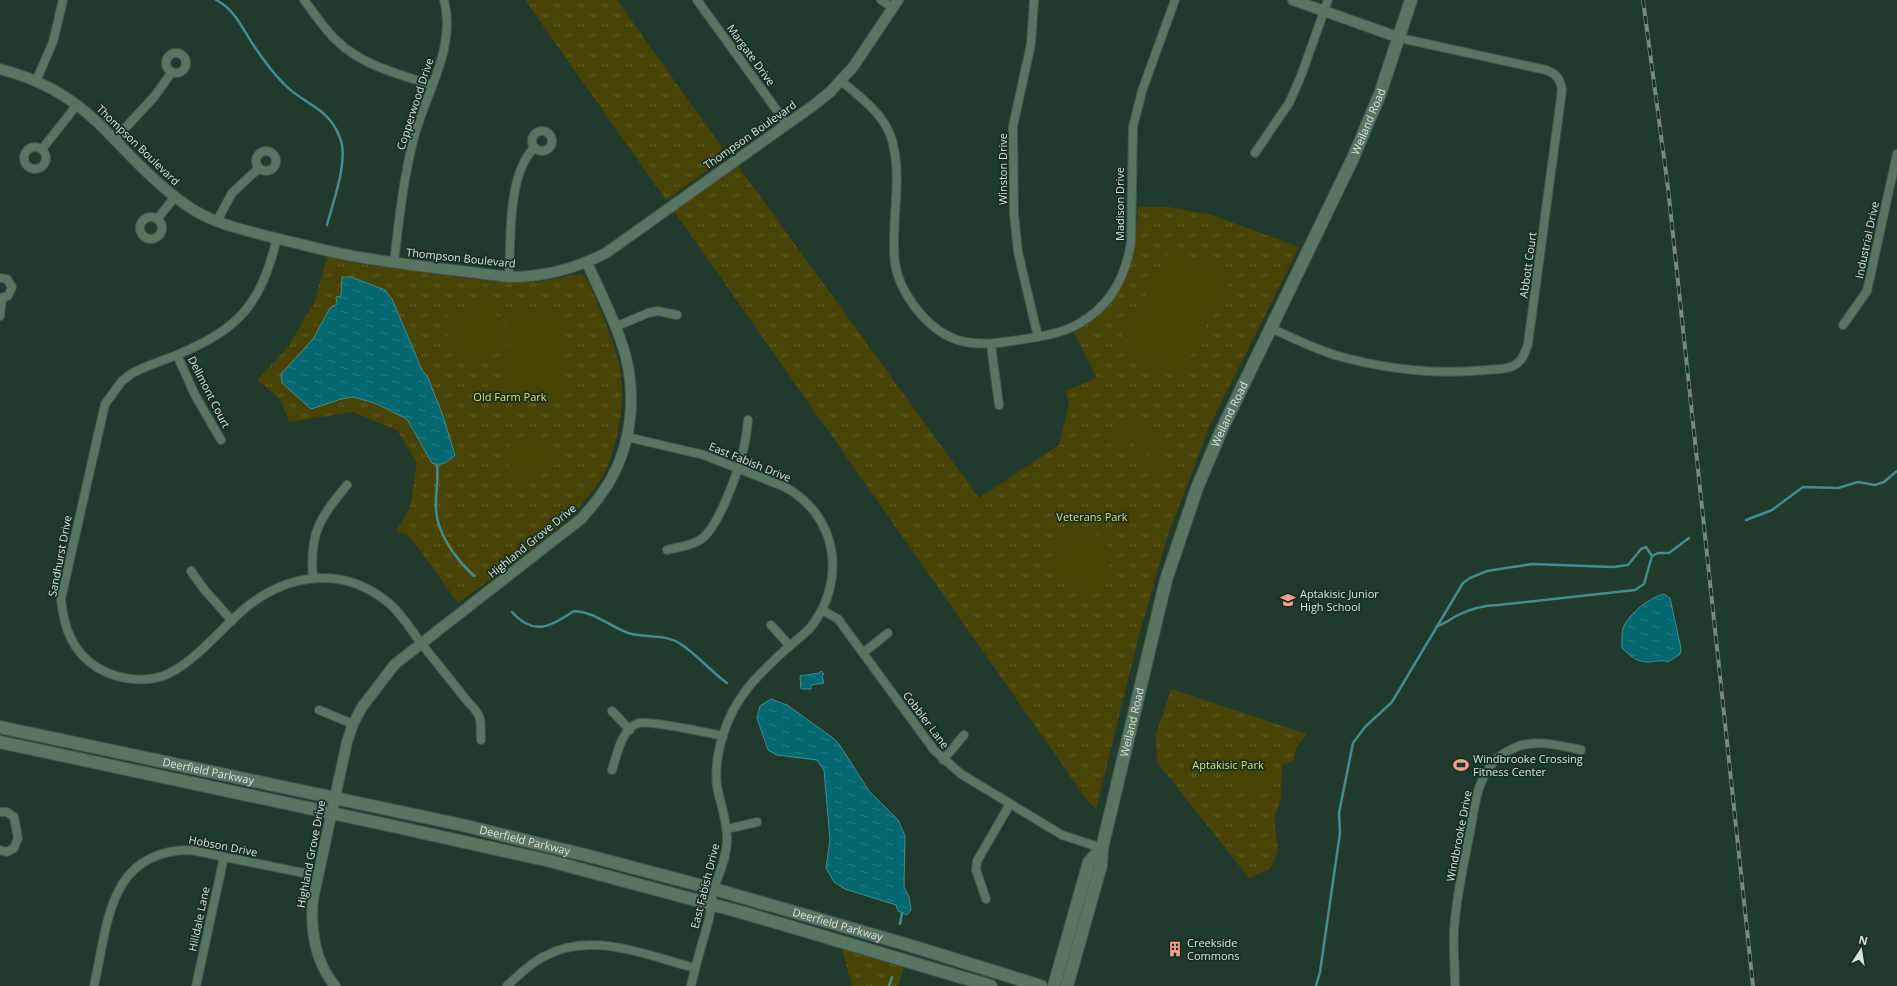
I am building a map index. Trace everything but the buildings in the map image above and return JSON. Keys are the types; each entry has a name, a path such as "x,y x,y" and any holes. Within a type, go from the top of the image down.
{"main road":[{"name":"Weiland Road","path":"1066,986 1101,865 1102,848 1166,580 1180,536 1221,431 1353,158 1380,94 1400,38 1411,0"},
{"name":"Deerfield Parkway","path":"0,727 485,831 714,889 905,944 1041,986"},
{"name":"Deerfield Parkway","path":"0,742 330,812 536,858 711,904 991,986"},
{"name":"Weiland Road","path":"1054,986 1089,862 1102,848"}],"street":[{"path":"36,81 53,42 63,0"},
{"path":"304,0 325,28 352,53 366,62 432,85"},
{"name":"Copperwood Drive","path":"394,262 407,167 414,137 443,53 447,31 444,0"},
{"name":"Margate Drive","path":"697,0 786,123"},
{"path":"881,0 895,4"},
{"name":"Winston Drive","path":"1034,0 1031,44 1013,126 1014,208 1018,252 1038,338"},
{"name":"Madison Drive","path":"841,81 870,106 882,121 890,135 895,162 895,264 910,301 921,316 943,334 967,343 991,345 1038,338 1054,334 1086,320 1110,297 1122,278 1129,259 1132,242 1133,127 1142,91 1175,0"},
{"path":"1293,0 1400,38"},
{"path":"1255,153 1289,103 1301,76 1328,0"},
{"name":"Thompson Boulevard","path":"0,68 36,81 77,105 97,122 151,178 194,210 217,221 277,238 347,255 510,277 542,276 588,263 606,253 786,123 814,105 841,81 853,67 895,4"},
{"name":"Abbott Court","path":"1271,328 1334,354 1378,365 1416,370 1459,372 1506,368 1519,362 1524,355 1528,344 1562,90 1560,79 1554,73 1546,70 1400,38"},
{"path":"114,140 154,97 172,72"},
{"path":"42,149 77,105"},
{"path":"510,277 515,196 524,160 534,148"},
{"name":"Industrial Drive","path":"1843,325 1867,291 1897,154"},
{"path":"217,221 232,193 259,168"},
{"path":"157,219 175,197"},
{"name":"Sandhurst Drive","path":"277,238 270,269 247,310 220,334 203,344 131,374 122,381 106,404 61,599 62,612 70,640 93,664 116,676 140,679 161,676 181,666 262,595 272,589 293,581 313,578 344,581 357,585 380,597 403,618 479,716 481,740"},
{"name":"Highland Grove Drive","path":"335,986 324,970 312,931 312,905 330,812 353,724 362,707 395,664 421,642 581,519 602,493 616,469 627,437 632,412 630,380 621,341 588,263"},
{"path":"0,278 10,281 12,287 8,296 1,298 0,316"},
{"path":"615,327 658,311 677,315"},
{"path":"991,345 999,405"},
{"name":"Dellmont Court","path":"177,355 196,395 221,440"},
{"path":"667,550 698,541 707,534 724,506 744,447 748,420"},
{"name":"East Fabish Drive","path":"627,437 704,455 796,494 812,508 822,522 831,543 832,555 829,590 822,610 810,629 755,677 736,704 723,736 716,770 717,786 726,829 726,851 720,875 714,889 690,986"},
{"path":"313,578 311,558 316,529 347,484"},
{"path":"191,571 203,588 232,621"},
{"name":"Cobbler Lane","path":"822,610 838,619 934,750 943,760 961,774 1062,835 1102,848"},
{"path":"771,625 790,646"},
{"path":"862,653 888,633"},
{"path":"319,710 353,724"},
{"path":"612,711 630,730"},
{"path":"612,770 621,742 630,730 639,723 723,736"},
{"path":"943,760 964,735"},
{"name":"Windbrooke Drive","path":"1455,986 1454,921 1472,818 1481,783 1489,767 1500,757 1514,748 1526,744 1560,745 1580,750"},
{"path":"986,899 976,870 978,862 1010,804"},
{"path":"0,812 7,812 14,817 18,838 14,848 7,852 0,850"},
{"path":"726,829 757,822"},
{"name":"Hobson Drive","path":"94,986 115,896 121,883 136,866 155,855 179,850 191,850 318,876"},
{"name":"Hilldale Lane","path":"196,986 224,857"},
{"path":"507,986 531,964 542,957 559,950 584,944 607,945 695,968"}],"green space":[{"path":"525,0 617,0 728,156 666,200"},
{"name":"Veterans Park","path":"738,166 979,498 1059,445 1069,404 1065,391 1097,378 1074,332 1096,317 1113,299 1121,287 1127,275 1134,250 1138,207 1169,207 1212,215 1299,247 1210,425 1167,538 1140,632 1096,809 1090,804 674,211"},
{"path":"1172,246 1232,278 1178,379 1118,345"},
{"name":"Old Farm Park","path":"327,257 375,266 497,282 537,282 581,274 587,279 608,329 620,370 622,396 618,430 612,455 606,470 594,489 560,526 540,543 458,603 411,538 396,530 410,508 417,463 397,430 353,412 289,422 280,399 257,380 288,347 314,303"},
{"path":"488,303 500,320 502,339 493,353 473,363 453,355 447,320 449,314 461,308"},
{"path":"507,310 560,310 560,396 506,396"},
{"path":"1121,418 1137,423 1126,452 1111,446"},
{"path":"1140,431 1153,436 1143,464 1130,459"},
{"path":"525,436 538,438 547,442 552,450 556,463 533,482 528,483 519,477 504,459 512,443"},
{"path":"1157,437 1170,442 1160,470 1147,466"},
{"path":"1081,531 1094,534 1104,540 1110,550 1112,563 1094,582 1088,587 1083,588 1072,581 1053,564 1055,551 1064,538"},
{"name":"Aptakisic Park","path":"1171,689 1307,734 1296,747 1294,760 1282,766 1281,800 1274,818 1278,851 1270,869 1249,878 1157,762 1156,735"},
{"path":"1245,754 1266,758 1273,767 1269,792 1259,795 1249,794 1242,791 1236,785 1233,777 1233,769 1237,761"},
{"path":"842,948 904,966 898,986 852,986"}],"water":[{"path":"342,277 351,277 385,290 392,299 422,370 428,378 443,416 455,455 445,463 432,463 407,419 377,404 354,397 341,399 311,409 282,383 281,374 313,339 330,308 337,304 336,297 341,296"},
{"path":"1664,594 1670,598 1681,649 1680,654 1668,662 1645,662 1638,660 1622,648 1624,626 1632,614 1642,605 1653,598"},
{"path":"821,671 824,674 822,676 824,683 811,685 811,689 801,689 800,676 819,673"},
{"path":"771,699 787,705 833,738 839,744 869,791 898,820 905,836 904,887 909,897 911,910 907,915 898,911 896,905 845,889 834,882 826,868 830,840 824,770 817,760 777,755 768,750 757,718 760,706"}],"waterway":[{"path":"216,0 223,4 233,14 271,70 292,91 323,113 329,119 340,138 343,158 339,181 327,225"},
{"path":"437,465 438,476 436,509 440,528 454,554 474,576"},
{"path":"1746,520 1772,510 1803,487 1838,488 1858,482 1875,485 1884,482 1897,471"},
{"path":"1316,986 1320,972 1340,833 1339,813 1353,743 1365,727 1392,702 1463,583 1470,578 1487,571 1532,564 1613,567 1628,565 1641,549 1646,547 1652,556 1658,553 1669,553 1689,538"},
{"path":"1437,626 1471,609 1487,606 1635,590 1644,584 1652,556"},
{"path":"512,612 520,620 535,627 558,621 574,611 582,612 628,633 667,638 679,643 692,652 727,683"},
{"path":"900,924 902,913"},
{"path":"889,986 892,977"}],"railway":[{"path":"1643,0 1668,188 1753,986"}],"place":[{"name":"Aptakisic Junior High School","path":"1288,600"},
{"name":"Windbrooke Crossing Fitness Center","path":"1461,765"},
{"name":"Creekside Commons","path":"1175,949"}]}
